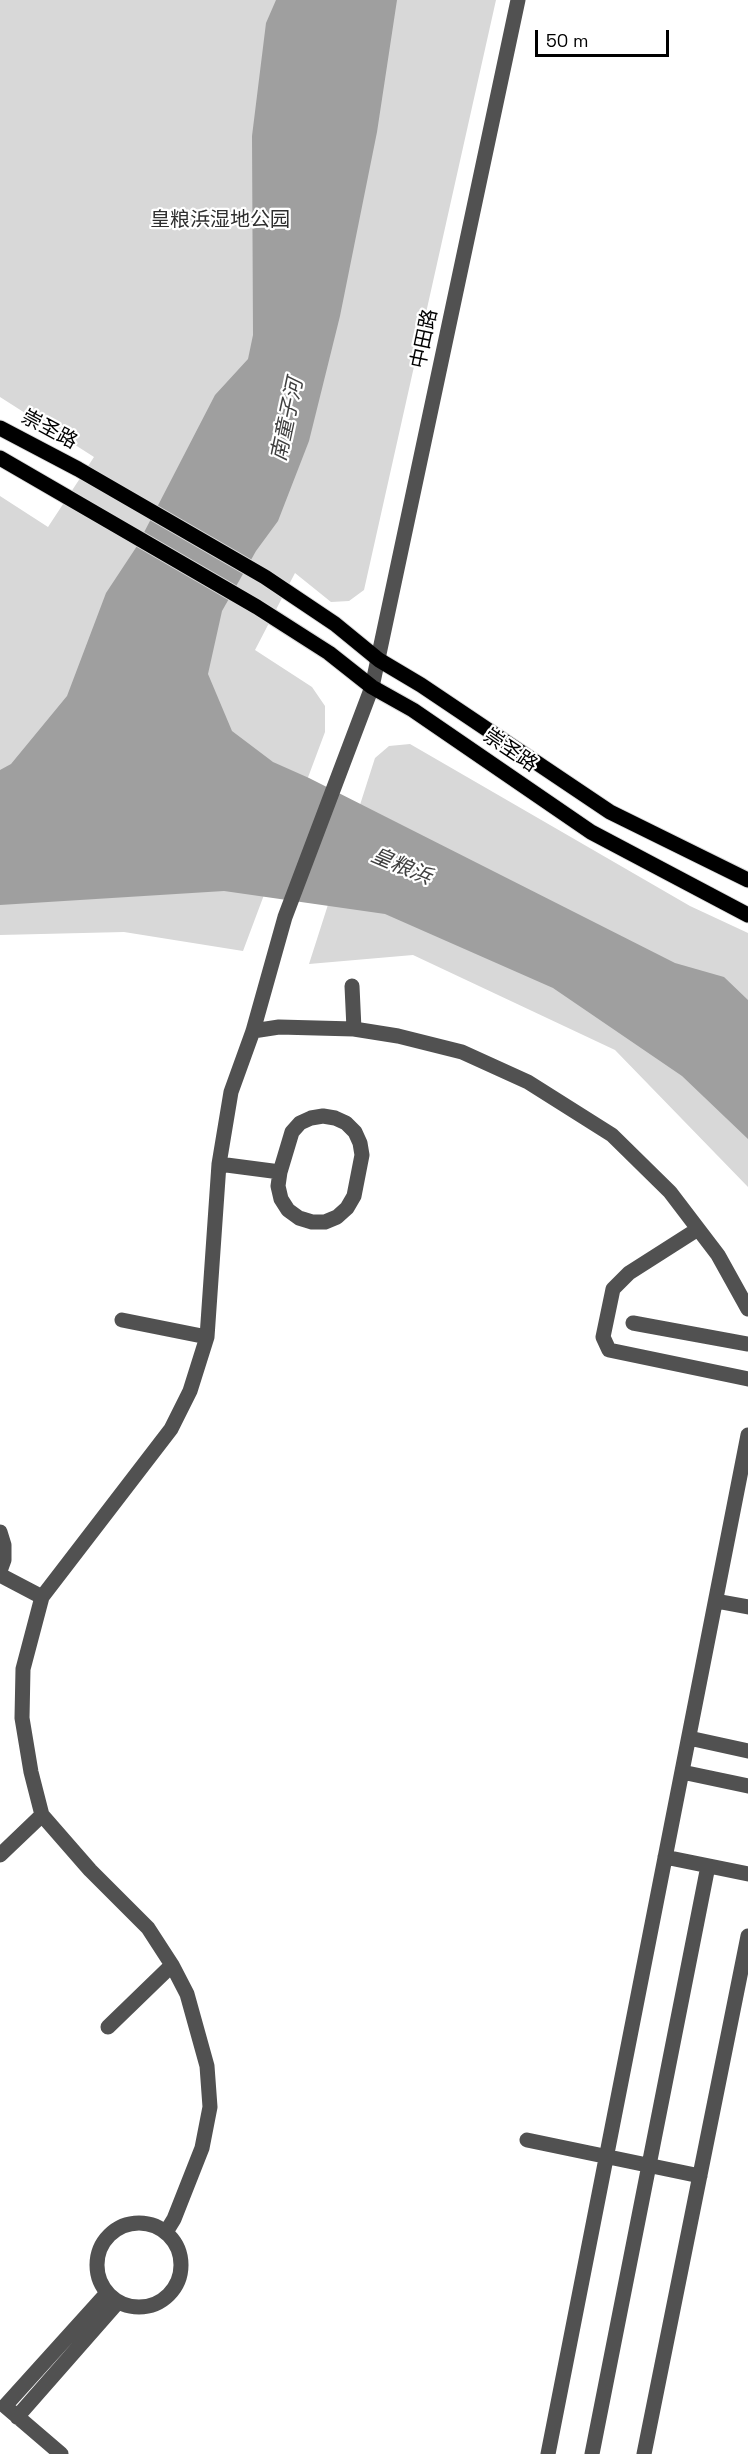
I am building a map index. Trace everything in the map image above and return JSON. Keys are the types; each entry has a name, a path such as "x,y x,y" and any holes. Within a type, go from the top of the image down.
{"main road":[{"name":"崇圣路","path":"0,428 265,577 335,624 379,660 421,685 610,812 748,880"},
{"name":"崇圣路","path":"0,458 257,607 329,653 372,687 413,710 591,832 748,915"}],"street":[{"name":"中田路","path":"42,1597 171,1428 190,1391 207,1337 219,1164 231,1092 253,1031 285,917 372,687 518,0"},
{"path":"352,986 354,1029"},
{"path":"253,1031 279,1027 354,1029 398,1036 462,1052 528,1082 612,1135 670,1192 718,1255 746,1303"},
{"path":"323,1116 346,1123 355,1132 360,1143 362,1155 354,1196 347,1208 337,1217 325,1222 305,1220 288,1210 281,1199 278,1186 280,1172 292,1132 311,1118 323,1116"},
{"path":"219,1164 280,1172"},
{"path":"698,1229 629,1273 613,1289 603,1337 609,1350 748,1378"},
{"path":"122,1320 207,1337"},
{"path":"633,1323 748,1344"},
{"path":"548,2454 748,1435"},
{"path":"0,1532 4,1545 4,1560 0,1571"},
{"path":"0,1575 42,1597 23,1669 22,1718 31,1772 42,1815 90,1870 148,1928 172,1965 186,1994 207,2066 210,2107 202,2148 174,2219 166,2232"},
{"path":"716,1601 748,1607"},
{"path":"689,1738 748,1751"},
{"path":"682,1772 748,1786"},
{"path":"0,1855 42,1815"},
{"path":"665,1857 748,1874"},
{"path":"592,2454 708,1866"},
{"path":"644,2454 748,1936"},
{"path":"108,2027 172,1965"},
{"path":"527,2140 700,2176"},
{"path":"140,2222 154,2225 166,2232 175,2243 180,2256 180,2270 173,2289 158,2303 145,2307 131,2307 112,2297 99,2281 96,2267 98,2253 104,2241 114,2230 126,2224 140,2222"},
{"path":"61,2454 5,2406 112,2297"},
{"path":"17,2417 112,2297"}],"green space":[{"name":"皇粮浜湿地公园","path":"0,0 496,0 364,590 349,601 331,602 295,573 255,650 312,687 325,706 325,732 243,951 124,932 0,935 0,496 48,527 94,457 0,397"},
{"path":"410,744 690,906 748,933 748,1187 615,1050 413,955 309,964 375,758 389,746"}],"water":[{"path":"276,0 397,0 377,132 340,316 309,441 278,521 256,551 222,611 208,674 232,731 273,762 675,963 724,977 748,1000 748,1139 682,1076 553,988 385,914 224,891 0,905 0,770 11,764 67,696 106,593 137,546 215,395 248,359 253,335 252,136 266,23"}],"water label":[{"name":"南童子河","path":"288,420"},
{"name":"皇粮浜","path":"401,867"}]}
